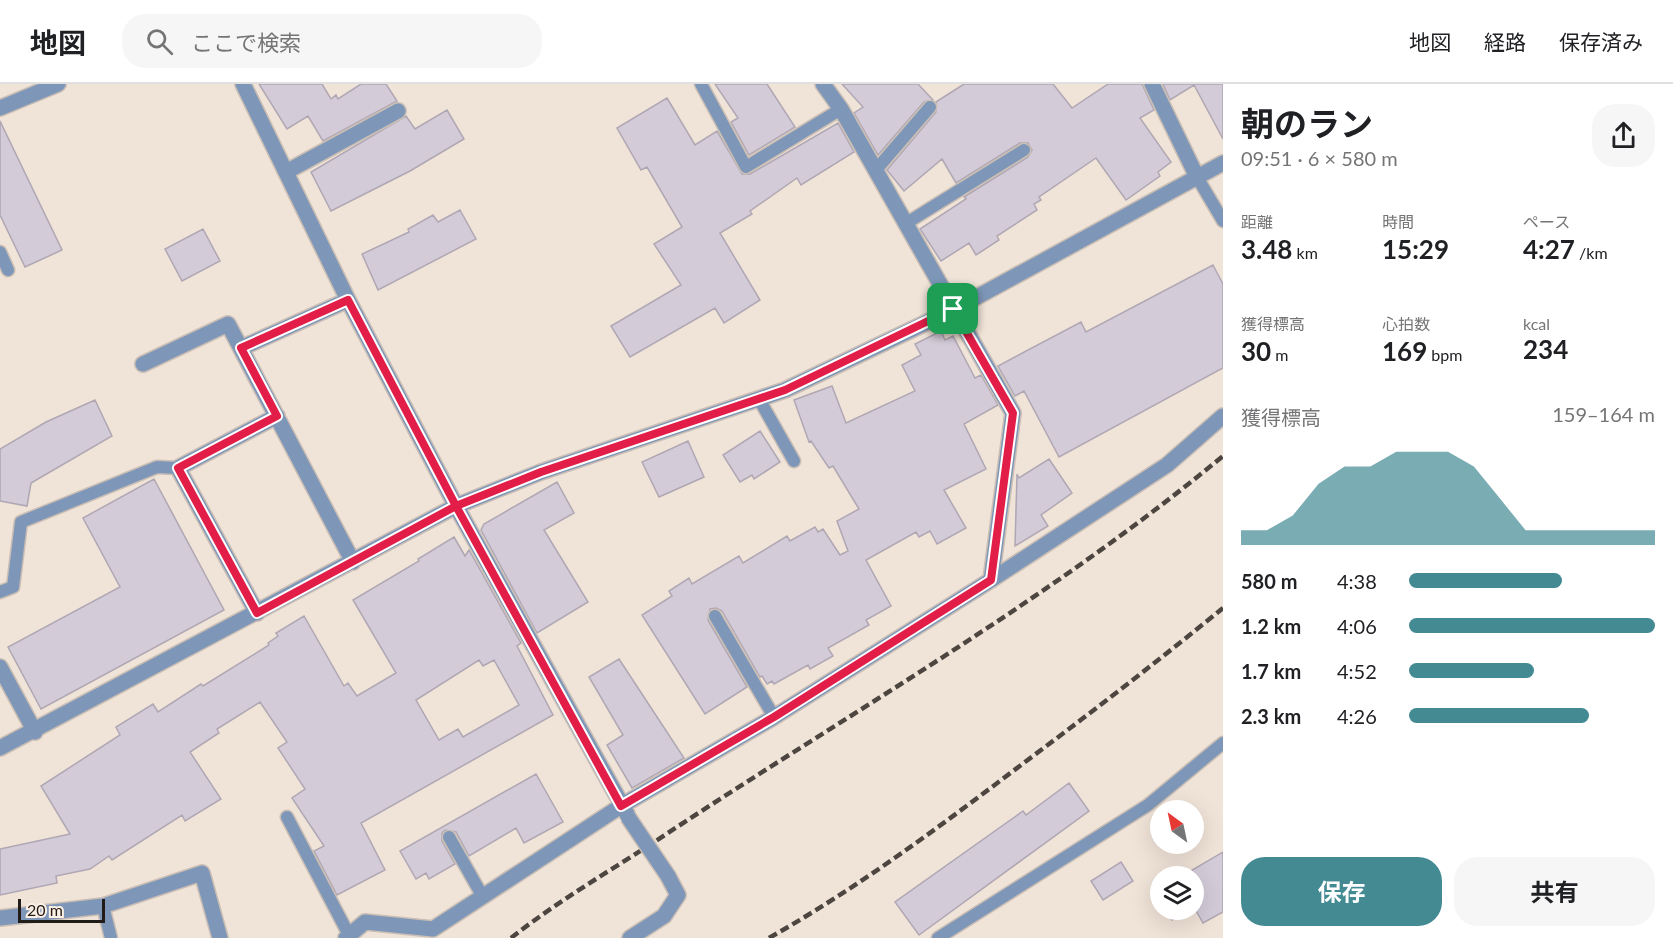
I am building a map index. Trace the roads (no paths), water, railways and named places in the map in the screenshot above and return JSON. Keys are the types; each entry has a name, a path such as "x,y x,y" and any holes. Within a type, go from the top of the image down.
{"street":[{"path":"0,108 58,84"},
{"path":"243,84 348,300 456,506 625,812 678,895 664,916 630,938"},
{"path":"823,84 841,109 1013,413 991,580"},
{"path":"1152,84 1197,177"},
{"path":"286,172 398,111"},
{"path":"0,748 34,732 456,506 541,472 785,390 953,309 1223,163"},
{"path":"241,348 348,300"},
{"path":"143,364 228,324 353,562"},
{"path":"257,613 178,468 277,416"},
{"path":"347,936 365,922 434,930 483,897 625,812 991,580 1167,465 1223,416"},
{"path":"0,667 34,732"},
{"path":"0,918 103,906 202,873 220,938"}],"lane":[{"path":"701,84 746,167 841,109"},
{"path":"876,171 930,107"},
{"path":"906,224 1023,150"},
{"path":"1197,177 1223,221"},
{"path":"0,252 8,270"},
{"path":"759,399 794,460"},
{"path":"0,592 12,586 21,522 157,467 178,468"},
{"path":"715,616 774,717"},
{"path":"938,938 1148,805 1223,743"},
{"path":"287,817 347,936"},
{"path":"448,837 483,897"},
{"path":"103,906 111,938"}],"railway":[{"path":"511,938 572,895 1024,603 1159,507 1223,456"},
{"path":"769,938 868,877 931,832 1100,705 1223,608"}]}
